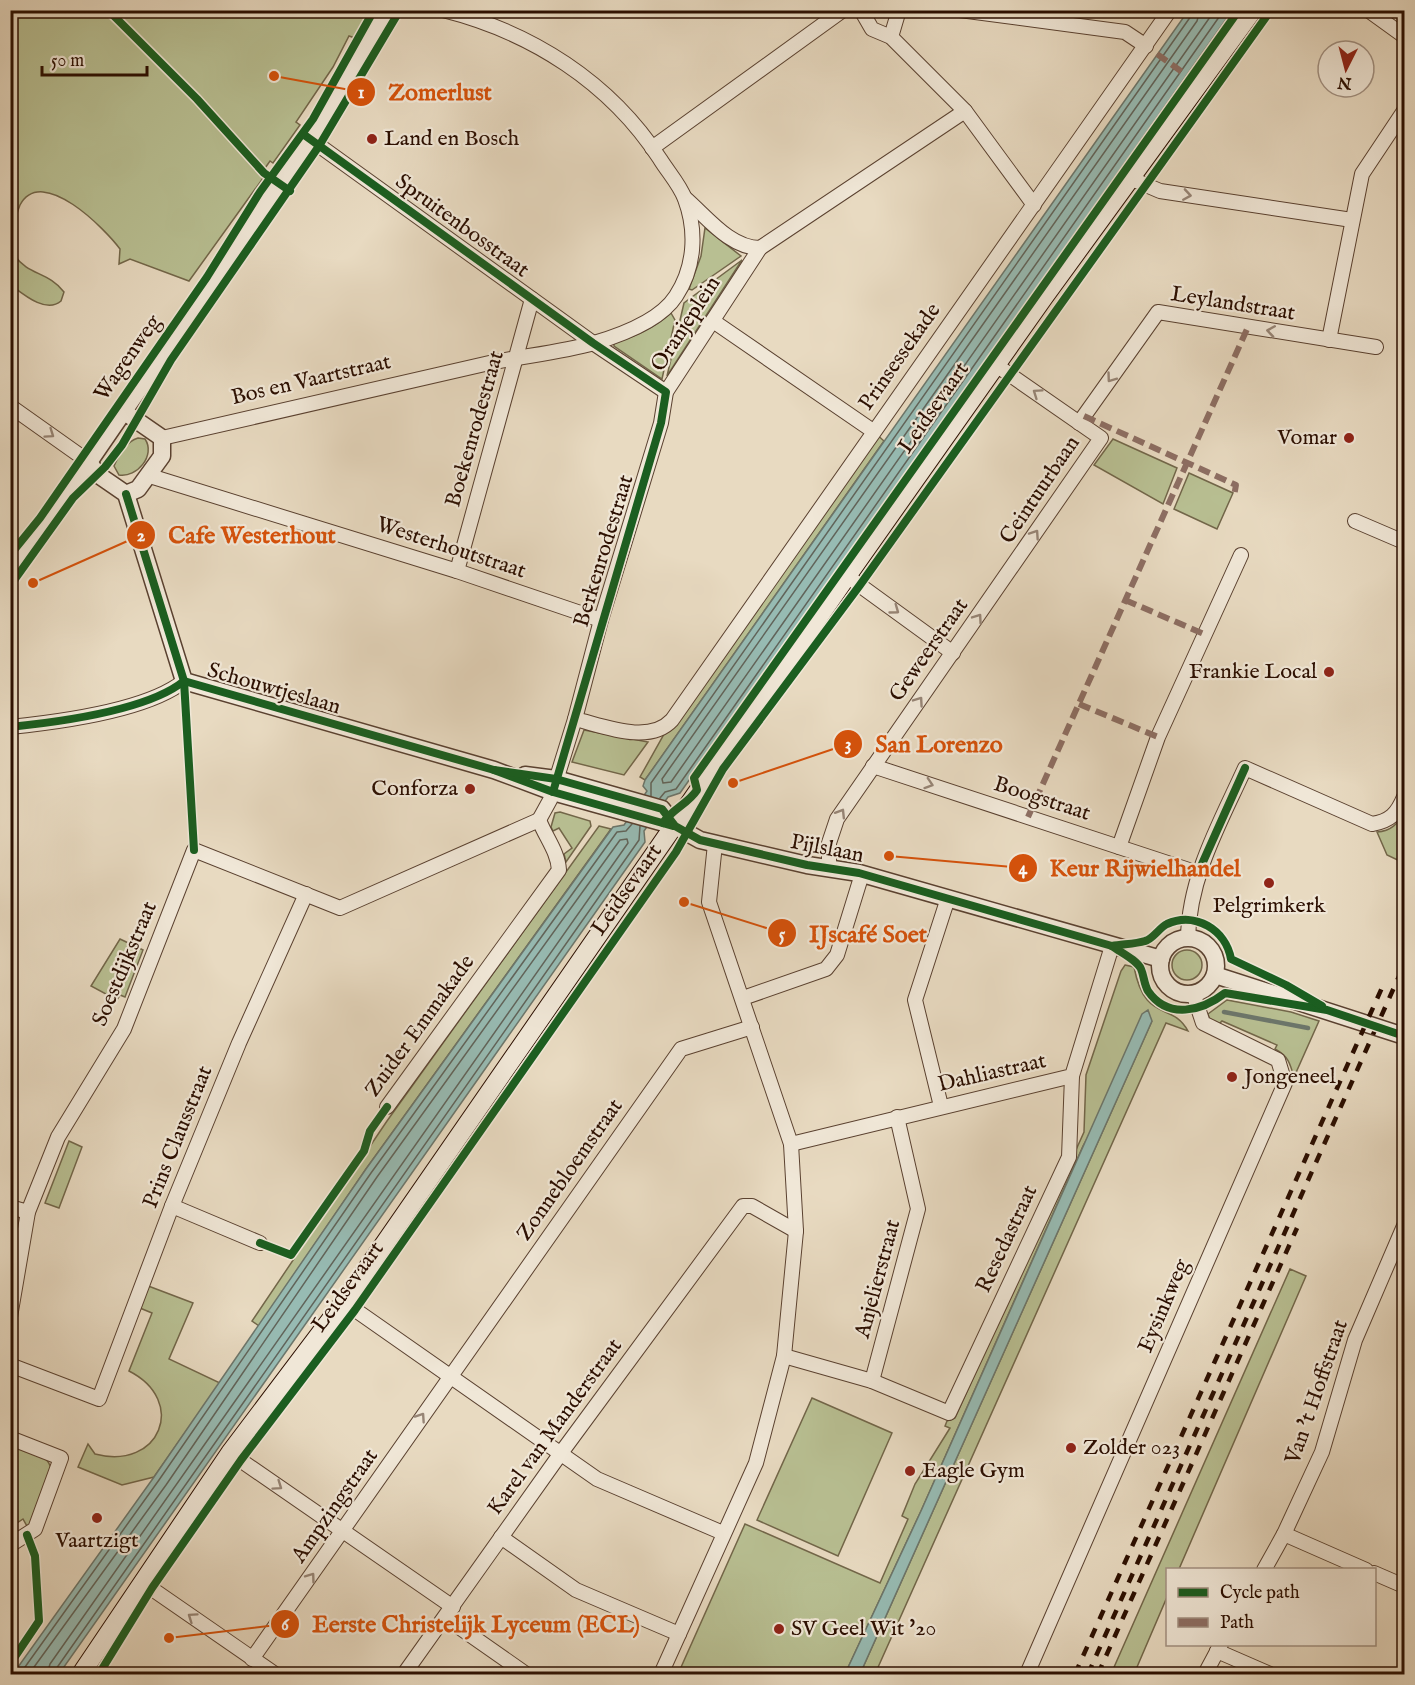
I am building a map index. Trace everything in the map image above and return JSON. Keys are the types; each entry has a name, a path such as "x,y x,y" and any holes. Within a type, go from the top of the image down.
{"main road":[{"name":"Leidsevaart","path":"81,1674 230,1453 344,1302 667,819 697,790 996,365 1253,10"}],"street":[{"name":"Wagenweg","path":"10,565 89,462 310,139 385,10"},
{"path":"443,10 520,36 554,54 611,101 652,148 685,198 735,242 748,248 760,248 965,111"},
{"path":"652,148 843,10"},
{"path":"861,10 872,29 891,37 965,111 1034,205"},
{"path":"891,37 899,10"},
{"path":"960,10 1125,32 1146,46"},
{"name":"Prinsessekade","path":"576,719 639,733 665,728 1170,10"},
{"path":"1368,10 1404,36"},
{"path":"1376,347 1329,340 1362,174 1404,111"},
{"name":"Spruitenbosstraat","path":"310,139 593,343"},
{"path":"1132,179 1160,191 1352,220"},
{"path":"517,357 593,343 635,328 659,314 675,297 692,256 694,234 685,198"},
{"name":"Oranjeplein","path":"593,343 666,392 760,248"},
{"name":"Boekenrodestraat","path":"457,571 532,299"},
{"name":"Leylandstraat","path":"1079,423 1158,312 1329,340"},
{"path":"713,321 873,431"},
{"name":"Bos en Vaartstraat","path":"162,438 517,357"},
{"name":"Ceintuurbaan","path":"996,365 1101,438 1002,583"},
{"name":"Berkenrodestraat","path":"539,820 554,786 576,719 601,620 661,423 666,392"},
{"path":"10,406 89,462 97,474 126,494 184,681"},
{"path":"123,411 162,438 162,456 150,476 138,489 126,494"},
{"name":"Westerhoutstraat","path":"150,476 457,571 601,620"},
{"path":"1356,521 1404,542"},
{"path":"1119,847 1158,737 1240,555"},
{"path":"847,576 953,653"},
{"name":"Geweerstraat","path":"829,868 829,843 837,819 1002,583"},
{"name":"Schouwtjeslaan","path":"10,727 57,722 151,699 166,693 184,681 494,770 629,806 667,819"},
{"name":"Boogstraat","path":"873,766 1198,873"},
{"path":"1188,938 1189,914 1198,873 1245,768 1372,824 1387,822 1399,809 1404,797"},
{"name":"Pijlslaan","path":"667,819 699,840 862,873 1161,959"},
{"path":"306,894 340,908 539,820"},
{"name":"Zuider Emmakade","path":"387,1107 559,870 558,856 545,837 539,820"},
{"path":"661,1674 756,1463 784,1356 796,1231 791,1144 709,902 715,844"},
{"name":"Soestdijkstraat","path":"10,1317 28,1212 58,1137 124,1029 194,850 306,894"},
{"path":"743,999 826,969 837,955 862,873"},
{"name":"Prins Clausstraat","path":"10,1365 99,1399 172,1206 239,1043 306,894"},
{"path":"941,1107 915,1000 948,897"},
{"path":"1188,938 1203,942 1213,952 1215,975 1206,987 1193,993 1178,991 1166,981 1162,974 1161,959 1171,944 1188,938"},
{"name":"Dahliastraat","path":"791,1144 1072,1076 1112,946"},
{"path":"1215,975 1404,1036"},
{"name":"Eysinkweg","path":"1027,1674 1285,1083 1278,1060 1203,1023 1193,993"},
{"name":"Zonnebloemstraat","path":"450,1375 681,1049 752,1027"},
{"name":"Resedastraat","path":"872,1381 949,1413 1069,1157 1072,1076"},
{"name":"Anjelierstraat","path":"872,1381 918,1209 897,1117"},
{"path":"172,1206 260,1243"},
{"name":"Karel van Manderstraat","path":"404,1674 561,1454 743,1206 752,1206 796,1231"},
{"path":"10,1207 28,1212"},
{"name":"Van 't Hoffstraat","path":"1265,1568 1284,1534 1322,1452 1355,1340 1404,1226"},
{"path":"344,1302 597,1479 723,1533"},
{"path":"784,1356 872,1381"},
{"name":"Ampzingstraat","path":"252,1659 344,1531 450,1375"},
{"path":"10,1438 61,1458 35,1529 10,1545"},
{"path":"230,1453 344,1531 526,1674"},
{"path":"1284,1534 1364,1568"},
{"path":"501,1537 576,1590 679,1634"},
{"path":"1376,1574 1404,1586"},
{"path":"142,1582 275,1674"},
{"path":"1205,1674 1219,1648 1270,1674"}],"green space":[{"path":"11,10 370,11 355,38 349,36 333,67 296,122 300,125 273,163 270,161 263,171 266,174 189,281 130,259 119,264 120,249 102,228 73,204 58,196 43,192 30,194 20,205 17,216 15,256 26,267 52,281 64,292 61,301 49,305 35,301 11,285"},
{"path":"705,228 741,256 692,290 689,289 701,256"},
{"path":"742,260 667,376 684,303"},
{"path":"671,313 675,320 662,379 614,346 614,343 644,331"},
{"path":"873,431 884,441 645,780 640,777 672,720"},
{"path":"138,438 145,439 148,445 143,464 132,473 119,475 114,466 118,457 127,445"},
{"path":"1113,439 1177,468 1163,504 1094,465"},
{"path":"1189,473 1233,493 1217,529 1174,509"},
{"path":"584,730 648,742 624,775 572,762"},
{"path":"560,812 590,821 591,826 566,862 564,854 572,848 559,828 553,831 551,827 555,813"},
{"path":"1404,812 1404,863 1387,855 1377,832 1394,826"},
{"path":"599,826 611,829 366,1169 259,1326 252,1321 387,1121"},
{"path":"120,939 143,950 125,997 120,995 117,1000 91,986"},
{"path":"1187,950 1198,954 1202,965 1198,976 1187,980 1176,976 1172,965 1176,954"},
{"path":"1125,965 1134,967 1145,997 1159,1009 1182,1022 1188,1031 1166,1023 875,1674 860,1674 1152,1021 1083,1146 921,1511 845,1674 678,1674 745,1524 880,1583 908,1519 902,1516 915,1484 950,1428 945,1426 947,1421 955,1418 1084,1132 1086,1075"},
{"path":"1227,1000 1291,1012 1319,1021 1294,1077 1288,1060 1275,1049 1277,1045 1222,1021 1219,1024 1210,1020 1208,1014"},
{"path":"69,1141 82,1147 59,1208 45,1203"},
{"path":"1290,1269 1306,1276 1179,1568 1166,1568 1166,1599 1134,1674 1111,1674"},
{"path":"143,1284 193,1303 169,1359 220,1383 154,1477 122,1485 78,1467 88,1444 95,1454 118,1457 136,1452 150,1443 158,1430 161,1415 158,1399 147,1384 129,1371 152,1313 135,1306"},
{"path":"812,1398 892,1433 838,1556 757,1520"},
{"path":"11,1443 42,1456 47,1460 52,1472 28,1528 23,1519 11,1527"}],"water":[{"path":"1188,11 1232,11 680,793 668,797 644,831 645,842 59,1674 13,1674 154,1477 366,1169 613,827 624,825 647,791 643,786 645,780"},
{"path":"1148,1010 1152,1021 860,1674 845,1674 921,1511 1142,1014"}],"waterway":[{"path":"1224,1012 1308,1028"}],"railway":[{"path":"1088,1674 1404,965"},
{"path":"1075,1674 1385,981"},
{"path":"1098,1674 1297,1228"}],"marked path":[{"path":"1157,54 1185,74"},
{"path":"1028,817 1248,327"},
{"path":"1084,416 1236,485 1234,496"},
{"path":"1125,600 1204,634"},
{"path":"1079,704 1158,737"}],"cycle path":[{"path":"108,10 197,99 264,173 290,191"},
{"path":"10,555 40,518 207,277 260,192 313,119 374,10"},
{"path":"10,591 15,579 73,498 105,467 122,445 171,360 319,146 400,10"},
{"path":"663,823 697,790 694,778 1239,10"},
{"path":"99,1674 152,1588 241,1460 355,1310 676,852 723,769 860,585 1271,10"},
{"path":"303,134 593,343 666,392 661,423 553,792"},
{"path":"126,494 184,681 194,850"},
{"path":"184,681 494,770 553,792 673,826"},
{"path":"10,727 77,718 126,707 148,700 184,681"},
{"path":"1198,873 1245,768"},
{"path":"494,770 556,779 662,809 675,826 700,840 807,865 859,873 1112,946 1139,966 1148,991 1156,1000 1175,1009 1196,1008 1225,993 1327,1010 1404,1036"},
{"path":"1112,946 1145,941 1167,924 1188,920 1198,922 1208,926 1223,939 1231,959 1286,985 1322,1006"},
{"path":"260,1243 291,1255 364,1151 370,1131 387,1107"},
{"path":"10,1664 39,1621 35,1556 27,1535"}],"place":[{"name":"Zomerlust","path":"274,76"},
{"name":"Land en Bosch","path":"372,139"},
{"name":"Vomar","path":"1349,438"},
{"name":"Cafe Westerhout","path":"33,583"},
{"name":"Frankie Local","path":"1329,672"},
{"name":"San Lorenzo","path":"733,783"},
{"name":"Conforza","path":"470,789"},
{"name":"Keur Rijwielhandel","path":"889,856"},
{"name":"Pelgrimkerk","path":"1269,883"},
{"name":"IJscafé Soet","path":"684,902"},
{"name":"Jongeneel","path":"1232,1077"},
{"name":"Zolder 023","path":"1071,1448"},
{"name":"Eagle Gym","path":"910,1471"},
{"name":"Vaartzigt","path":"97,1518"},
{"name":"SV Geel Wit '20","path":"779,1629"},
{"name":"Eerste Christelijk Lyceum (ECL)","path":"169,1638"}]}
